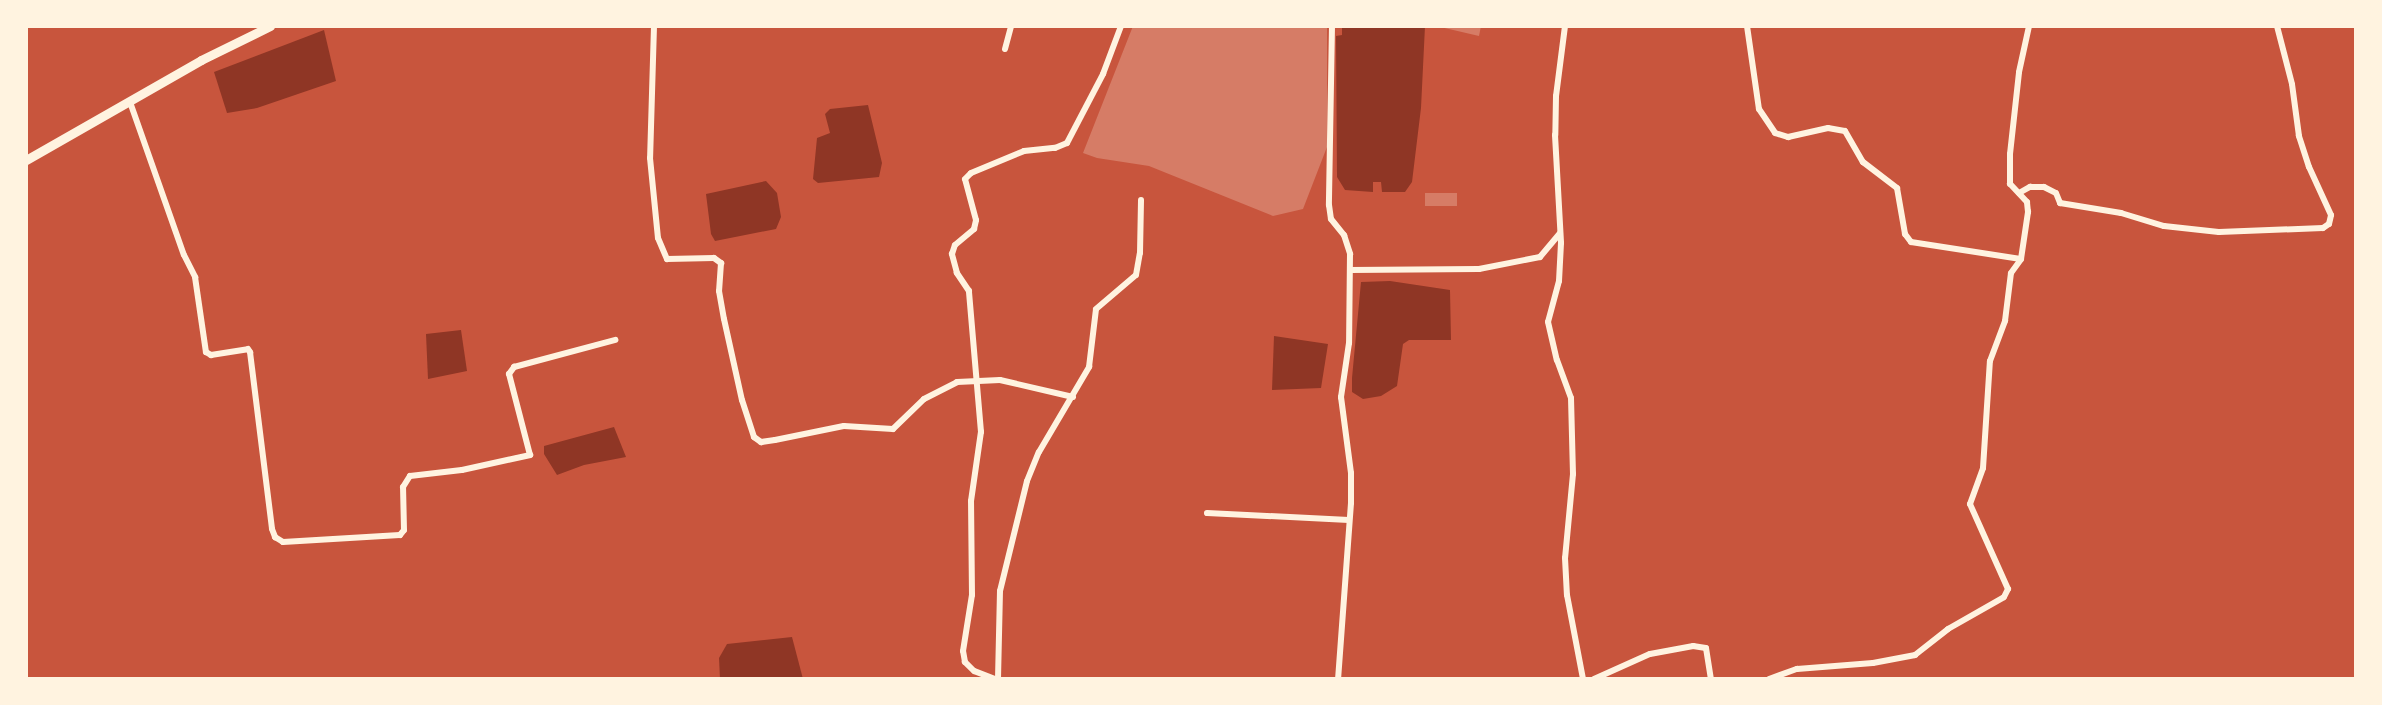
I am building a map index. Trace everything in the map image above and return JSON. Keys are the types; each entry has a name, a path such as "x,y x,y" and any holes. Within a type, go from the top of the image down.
{"main road":[{"path":"26,160 238,40 270,26"}],"street":[{"path":"654,26 650,158 658,238 667,259 715,258 721,263 719,291 724,319 742,400 754,438 761,442 844,426 893,429 924,398 957,382 1000,380 1073,397"},
{"path":"1005,49 1010,26"},
{"path":"1121,26 1103,74 1067,143 1055,148 1024,151 971,173 965,179 976,220 974,229 955,245 952,254 957,273 969,291 981,432 971,501 971,595 963,650 965,662 974,671 997,679 1001,635 998,608 1006,559 1027,481 1039,452 1089,368 1096,309 1130,282 1139,268 1141,200"},
{"path":"1332,26 1329,205 1331,219 1348,245 1349,343 1340,397 1351,473 1338,679"},
{"path":"1565,26 1556,96 1555,135 1560,233 1559,281 1548,322 1557,360 1571,398 1573,474 1566,583 1573,643 1583,679"},
{"path":"1746,26 1759,109 1775,133 1788,137 1828,128 1845,131 1863,162 1897,188 1905,233 1911,242 2021,259"},
{"path":"1769,679 1797,669 1874,663 1915,655 1948,629 2004,597 2008,589 1970,504 1983,468 1990,361 2005,321 2011,273 2021,259 2028,212 2027,202 2010,184 2010,154 2019,72 2029,26"},
{"path":"2019,193 2030,187 2044,187 2056,193 2060,203 2120,213 2178,228 2219,232 2323,228 2329,224 2330,215 2299,136 2292,84 2277,26"},
{"path":"130,102 179,242 195,277 206,352 211,355 248,349 250,352 275,537 284,541 400,535 404,530 403,487 410,476 462,470 530,455 509,374 514,367 615,340"},
{"path":"1349,270 1479,269 1540,257 1560,233"},
{"path":"1207,513 1349,520"},
{"path":"1594,679 1650,654 1693,646 1706,648 1711,679"}],"shaded area":[{"path":"1342,26 1425,26 1421,108 1412,182 1405,192 1382,192 1381,182 1373,182 1373,192 1345,190 1337,177 1336,36 1342,35"},
{"path":"324,30 336,81 257,108 227,113 214,72"},
{"path":"868,105 882,163 879,177 818,183 813,179 817,138 830,133 825,114 830,109"},
{"path":"766,181 777,193 781,217 776,229 715,241 711,234 706,194"},
{"path":"1390,281 1450,290 1451,340 1409,340 1403,344 1397,386 1381,396 1363,399 1352,392 1361,282"},
{"path":"461,330 467,371 428,379 426,334"},
{"path":"1274,336 1328,344 1321,388 1272,390"},
{"path":"614,427 626,457 584,465 557,475 544,454 544,446"},
{"path":"792,637 803,679 720,679 719,658 727,644"}],"building":[{"path":"1133,26 1327,26 1327,147 1303,209 1273,216 1149,166 1097,158 1083,153"},
{"path":"1436,26 1481,26 1479,36"},
{"path":"1425,193 1457,193 1457,206 1425,206"}]}
